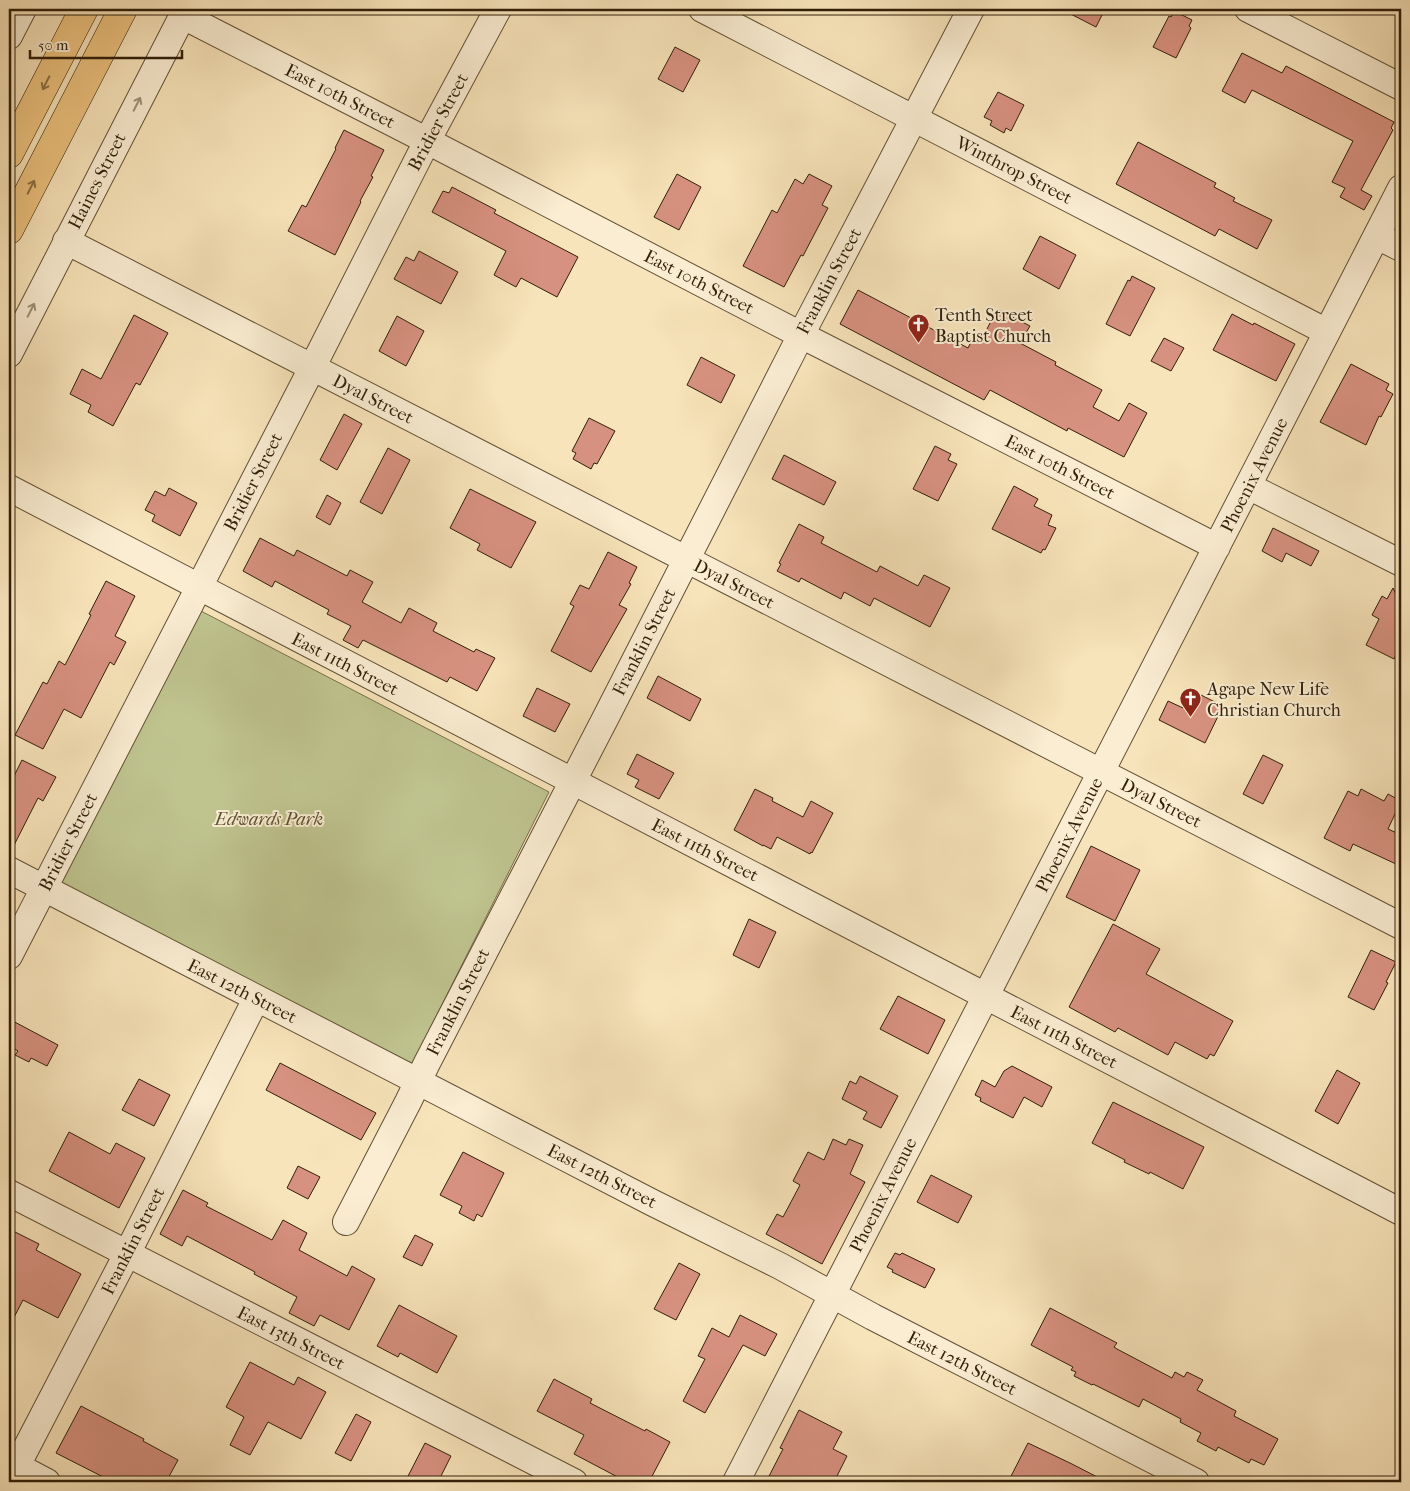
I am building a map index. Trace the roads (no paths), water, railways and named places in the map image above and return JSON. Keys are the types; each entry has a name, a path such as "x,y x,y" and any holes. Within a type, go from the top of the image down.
{"highway":[{"path":"9,154 84,9"},
{"path":"9,230 123,9"}],"street":[{"path":"9,36 23,9"},
{"name":"Bridier Street","path":"9,956 427,141 498,9"},
{"name":"Winthrop Street","path":"702,9 1327,332"},
{"name":"Franklin Street","path":"346,1222 801,335 971,9"},
{"path":"1248,9 1401,87"},
{"name":"East 10th Street","path":"184,12 427,141 801,335 1217,547"},
{"name":"Haines Street","path":"9,354 184,12"},
{"name":"Phoenix Avenue","path":"736,1482 1401,188"},
{"path":"1377,236 1401,248"},
{"name":"Dyal Street","path":"66,241 1401,926"},
{"path":"1248,486 1401,563"},
{"name":"East 11th Street","path":"9,488 1401,1212"},
{"name":"East 12th Street","path":"9,870 256,999 780,1266 872,1317 1196,1482"},
{"name":"Franklin Street","path":"11,1470 127,1254 256,999"},
{"name":"East 13th Street","path":"9,1193 574,1482"},
{"path":"11,1470 48,1482"}],"place":[{"name":"Tenth Street Baptist Church","path":"919,344"},
{"name":"Agape New Life Christian Church","path":"1191,718"}],"park label":[{"name":"Edwards Park","path":"269,819"}]}
